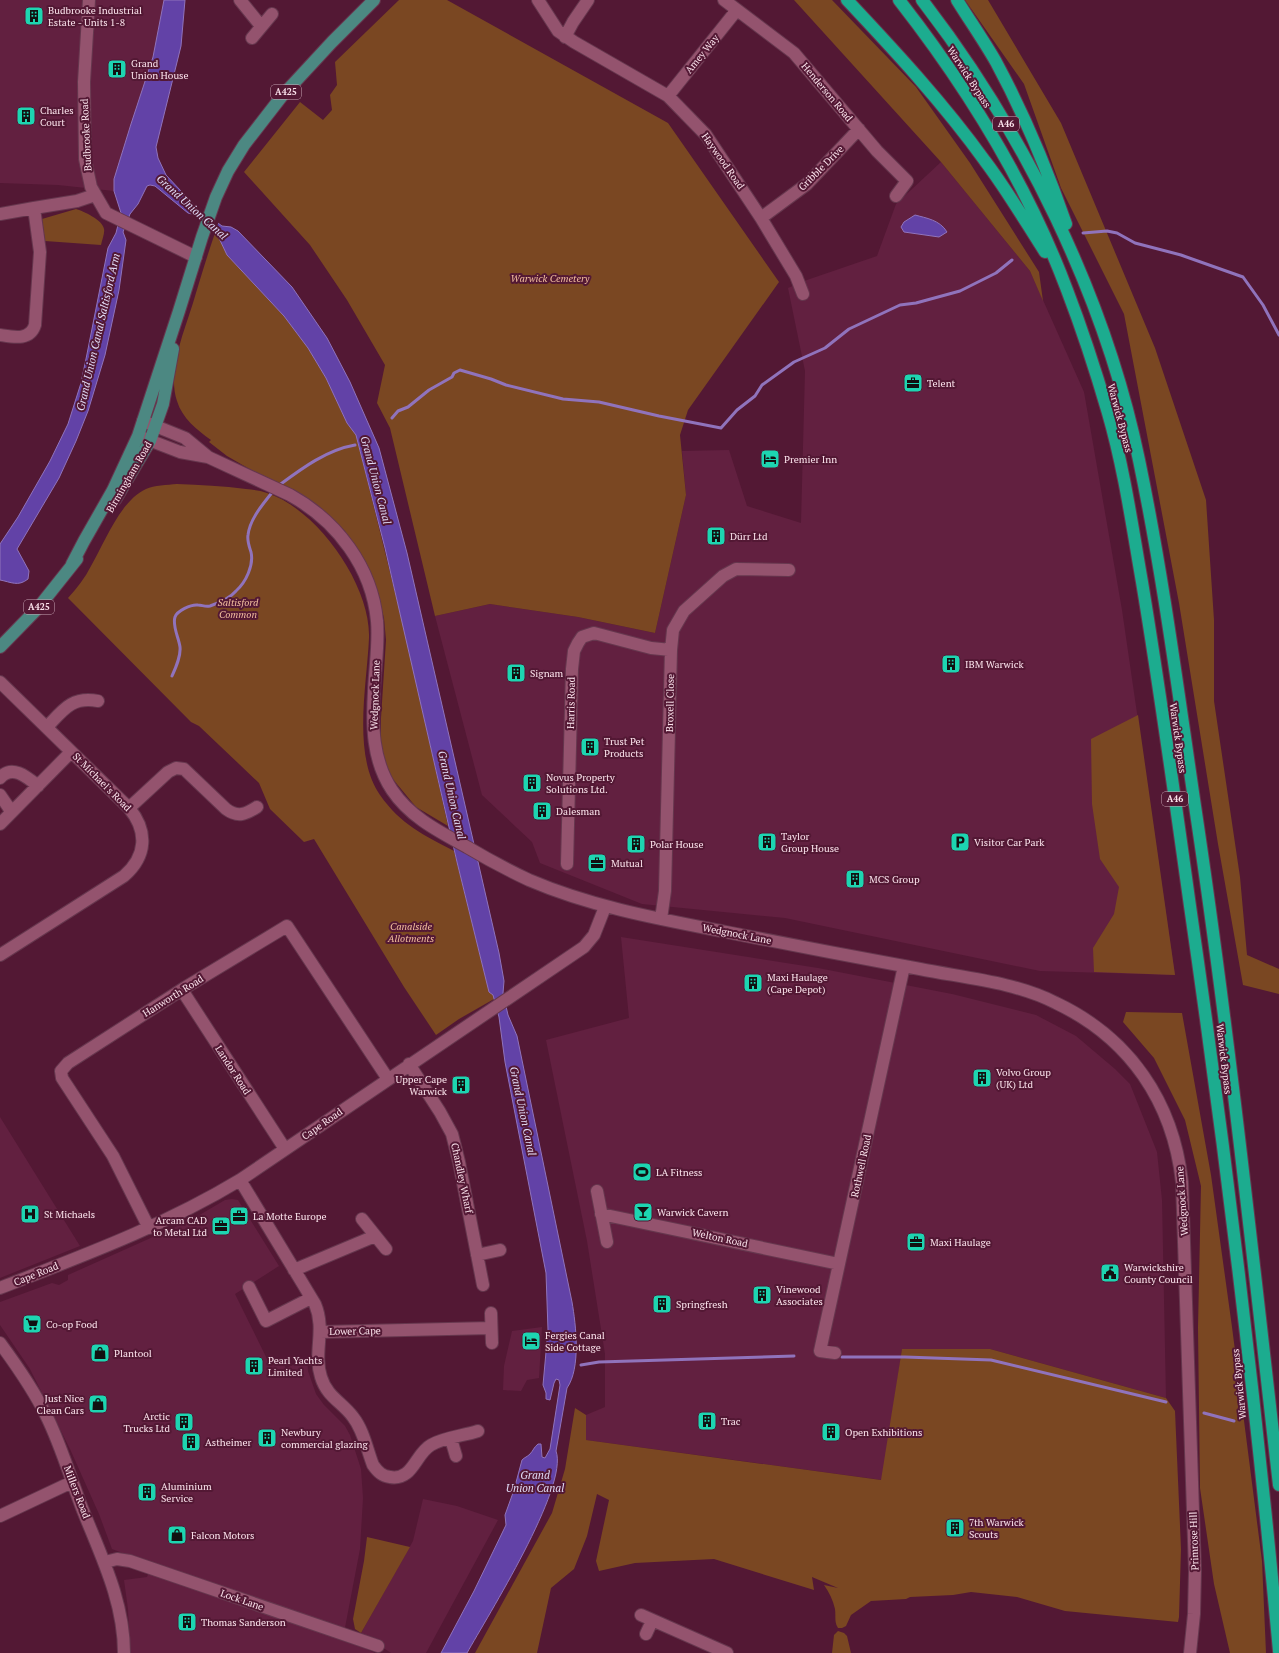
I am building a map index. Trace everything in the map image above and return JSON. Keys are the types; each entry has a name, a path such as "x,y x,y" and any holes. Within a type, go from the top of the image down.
{"highway":[{"path":"847,0 944,109 985,159 1067,289"},
{"name":"Warwick Bypass","path":"899,0 925,33 984,121 1026,200 1067,289 1109,415 1120,463 1155,660 1205,1008 1254,1404 1279,1651"},
{"name":"Warwick Bypass","path":"922,0 968,63 1044,192 1074,259 1107,346 1139,458 1162,584 1198,821 1224,1008 1279,1485"},
{"path":"957,0 995,61 1019,107 1052,184 1067,227 1074,259"}],"main road":[{"name":"Birmingham Road","path":"72,564 112,490 138,436 214,202 231,166 256,128 282,96 332,42 374,0"},
{"name":"Birmingham Road","path":"0,646 38,608 89,544 150,441 164,404 179,311"}],"street":[{"name":"Budbrooke Road","path":"89,0 84,80 86,158 88,176 95,195 106,213 113,218 196,257"},
{"path":"240,0 262,26"},
{"name":"Haywood Road","path":"538,0 553,25 565,37 668,96 706,135 761,218 796,276 803,294"},
{"path":"565,37 588,0"},
{"name":"Henderson Road","path":"724,0 736,11 794,53 884,158 907,181 896,196"},
{"name":"Amey Way","path":"668,96 736,11"},
{"path":"252,38 272,14"},
{"name":"Gribble Drive","path":"761,218 807,184 859,129"},
{"path":"0,214 77,201 95,195"},
{"path":"0,335 24,337 32,332 34,325 40,252 34,208"},
{"name":"Wedgnock Lane","path":"143,421 185,438 208,457"},
{"name":"Wedgnock Lane","path":"138,436 180,452 208,457 281,490 303,502 332,526 352,551 369,583 377,623 373,709 373,737 375,751 382,772 392,791 416,816 438,831 496,863 550,888 605,906 661,919 1019,989 1055,1002 1090,1023 1111,1039 1130,1058 1151,1086 1168,1122 1181,1169 1191,1429"},
{"name":"Broxell Close","path":"661,919 666,873 671,650 673,630 684,612 724,576 736,569 790,570"},
{"name":"Harris Road","path":"567,864 572,669 574,651 582,637 594,633 651,648 671,650"},
{"name":"St Michael's Road","path":"0,682 129,808 138,821 143,842 140,856 131,870 0,955"},
{"path":"47,727 67,706 84,700 98,701"},
{"path":"0,824 11,811 71,752"},
{"path":"129,808 168,772 176,768 184,769 226,810 233,814 244,814 258,807"},
{"path":"0,778 4,773 16,771 38,786"},
{"path":"0,795 11,811"},
{"name":"Cape Road","path":"0,1288 149,1228 196,1205 240,1180 409,1064 584,947 598,927 605,906"},
{"name":"Hanworth Road","path":"149,1228 122,1171 62,1078 61,1071 68,1062 182,990 287,926 388,1079"},
{"name":"Rothwell Road","path":"835,1353 820,1351 904,966"},
{"name":"Landor Road","path":"182,990 284,1149"},
{"name":"Chandley Wharf","path":"409,1064 437,1107 452,1134 459,1162 483,1285"},
{"name":"Lower Cape","path":"240,1180 311,1298 317,1311 320,1332 491,1328"},
{"path":"597,1191 607,1242"},
{"name":"Welton Road","path":"601,1214 839,1264"},
{"path":"362,1219 386,1249"},
{"path":"294,1270 375,1236"},
{"path":"477,1255 500,1250"},
{"path":"249,1287 266,1321 311,1298"},
{"path":"490,1314 492,1343"},
{"path":"320,1332 318,1354 319,1367 324,1385 329,1393 359,1425 373,1466 386,1477 394,1478 403,1476 411,1470 429,1446 437,1442 478,1432"},
{"name":"Millers Road","path":"0,1343 20,1370 46,1415 60,1447 72,1482 105,1562 118,1603 124,1642 124,1653"},
{"name":"Primrose Hill","path":"1190,1653 1194,1614 1195,1571 1191,1429"},
{"path":"451,1439 456,1456"},
{"path":"0,1516 72,1482"},
{"name":"Lock Lane","path":"105,1562 117,1559 130,1561 378,1646"},
{"path":"640,1615 727,1653"},
{"path":"646,1634 652,1621"}],"shaded area":[{"path":"0,0 164,0 153,57 114,179 114,191 58,185 0,183"},
{"path":"941,162 1030,271 1084,392 1122,610 1175,975 1040,971 785,918 642,904 540,863 532,842 482,795 435,616 490,604 578,617 655,633 686,495 682,451 729,450 747,506 801,523 805,371 788,288 877,256 896,204"},
{"path":"621,937 818,968 952,994 1036,1015 1076,1036 1115,1069 1130,1084 1157,1152 1162,1200 1166,1398 990,1349 902,1350 882,1480 586,1440 586,1415 605,1407 605,1354 587,1241 546,1040 629,1018"},
{"name":"St Michaels","path":"0,1117 80,1246 0,1278"},
{"path":"225,1200 238,1200 279,1266 235,1294 269,1363 280,1358 286,1368 307,1359 308,1371 316,1394 324,1405 345,1426 350,1435 361,1469 363,1498 360,1549 343,1638 375,1653 130,1653 128,1609 124,1580 147,1577 152,1564 112,1549 99,1514 70,1449 30,1369 0,1325 0,1302 52,1283 59,1285 68,1280 68,1275 191,1220"},
{"path":"542,1327 539,1378 527,1380 521,1391 503,1390 504,1366 512,1331"},
{"path":"423,1499 457,1506 498,1520 426,1653 391,1653 361,1633 413,1541"}],"green space":[{"name":"Warwick Cemetery","path":"399,0 447,0 668,123 779,282 688,410 680,435 686,495 655,633 578,617 490,604 435,616 390,428 377,403 385,365 347,300 310,245 244,172 300,102 323,120 332,110 330,95 337,85 335,62"},
{"path":"794,0 832,0 916,87 970,163 1039,272 1043,301 1030,271 941,162"},
{"path":"965,0 988,0 1061,123 1155,348 1206,500 1214,620 1214,701 1240,877 1247,955 1279,969 1279,994 1243,985 1218,844 1179,603 1124,314 1061,188 1024,84"},
{"path":"76,209 92,216 103,226 104,232 101,245 45,241 42,219"},
{"path":"215,233 227,255 284,316 308,348 326,378 347,423 356,435 408,645 448,826 416,807 387,772 381,746 381,718 386,640 384,618 374,581 367,565 357,549 344,530 320,510 227,456 209,442 211,440 200,432 186,418 179,407 174,390 175,365 181,339"},
{"name":"Saltisford Common","path":"177,484 220,486 256,490 267,493 286,502 304,515 322,532 338,552 351,573 361,595 367,617 369,638 363,719 366,760 371,779 380,795 405,822 454,851 489,992 493,995 494,999 459,1019 436,1035 404,987 314,839 304,842 270,809 259,783 199,726 191,722 68,598 86,575 114,523 128,503 146,489 161,485"},
{"path":"1138,715 1175,975 1094,972 1093,948 1114,914 1119,887 1100,859 1092,804 1091,739"},
{"path":"1126,1012 1182,1013 1211,1175 1232,1327 1262,1561 1266,1653 1230,1653 1214,1584 1200,1488 1198,1328 1201,1186 1185,1120 1154,1058 1123,1022"},
{"path":"902,1349 990,1349 1166,1398 1175,1411 1181,1549 1178,1622 1065,1611 1017,1597 971,1592 953,1595 871,1601 851,1615 846,1626 838,1628 833,1602 824,1585 838,1588 812,1577 814,1590 714,1559 635,1563 599,1571 596,1561 609,1500 597,1494 587,1536 574,1569 551,1588 537,1653 475,1653 552,1513 565,1469 575,1408 586,1415 586,1440 881,1480"},
{"path":"367,1537 410,1547 361,1633 355,1629 353,1619"},
{"path":"838,1631 847,1636 851,1653 832,1653 834,1635"}],"water":[{"path":"164,0 185,0 181,46 156,147 158,158 166,175 195,206 222,226 231,227 238,231 292,287 327,338 350,382 379,448 407,553 499,953 504,981 503,993 508,1015 517,1036 572,1302 576,1334 576,1358 571,1380 567,1388 556,1451 557,1469 550,1493 539,1521 524,1552 467,1653 441,1653 474,1591 506,1525 505,1515 514,1490 522,1460 530,1454 538,1444 541,1444 542,1457 545,1458 550,1449 560,1385 559,1380 556,1379 550,1400 546,1399 546,1393 543,1385 548,1330 546,1273 505,1062 499,1017 493,995 489,992 457,862 385,548 356,435 347,423 326,378 308,348 284,316 227,255 218,236 196,215 188,213 155,186 147,186 138,204 130,214 123,232 126,240 119,290 105,355 88,411 59,478 17,549 29,571 28,579 21,583 11,583 0,580 0,544 18,517 50,461 68,424 81,383 108,248 116,233 121,213 114,191 114,179 153,57"},
{"path":"915,215 937,222 947,232 939,237 904,232 901,227 904,222"}],"pier":[{"path":"199,205 219,221 214,235 195,217"}],"waterway":[{"path":"1083,233 1107,231 1117,233 1135,243 1181,255 1243,277 1263,305 1279,335"},
{"path":"392,418 398,411 408,407 429,390 452,377 454,373 460,370 506,385 563,399 599,402 721,428 737,410 755,396 762,385 794,362 825,348 849,329 900,305 916,303 960,291 996,273 1012,260"},
{"name":"Grand Union Canal","path":"278,486 314,461 334,451 355,445"},
{"path":"172,676 180,654 174,624 176,615 178,612 188,607 195,605 210,606 221,602 231,596 240,587 246,578 252,557 248,544 249,529 258,511 274,490"},
{"path":"581,1365 599,1362 794,1356"},
{"path":"842,1357 905,1357 991,1360 1166,1402"},
{"path":"1204,1413 1234,1421"}],"place":[{"name":"Budbrooke Industrial Estate - Units 1-8","path":"34,16"},
{"name":"Grand Union House","path":"117,69"},
{"name":"Charles Court","path":"26,116"},
{"name":"Telent","path":"913,383"},
{"name":"Premier Inn","path":"770,459"},
{"name":"Dürr Ltd","path":"716,536"},
{"name":"IBM Warwick","path":"951,664"},
{"name":"Signam","path":"516,673"},
{"name":"Trust Pet Products","path":"590,747"},
{"name":"Novus Property Solutions Ltd.","path":"532,783"},
{"name":"Dalesman","path":"542,811"},
{"name":"Taylor Group House","path":"767,842"},
{"name":"Visitor Car Park","path":"960,842"},
{"name":"Polar House","path":"636,844"},
{"name":"Mutual","path":"597,863"},
{"name":"MCS Group","path":"855,879"},
{"name":"Maxi Haulage (Cape Depot)","path":"753,983"},
{"name":"Volvo Group (UK) Ltd","path":"982,1078"},
{"name":"Upper Cape Warwick","path":"461,1085"},
{"name":"LA Fitness","path":"642,1172"},
{"name":"Warwick Cavern","path":"643,1212"},
{"name":"St Michaels","path":"30,1214"},
{"name":"La Motte Europe","path":"239,1216"},
{"name":"Arcam CAD to Metal Ltd","path":"221,1226"},
{"name":"Maxi Haulage","path":"916,1242"},
{"name":"Warwickshire County Council","path":"1110,1273"},
{"name":"Vinewood Associates","path":"762,1295"},
{"name":"Springfresh","path":"662,1304"},
{"name":"Co-op Food","path":"32,1324"},
{"name":"Fergies Canal Side Cottage","path":"531,1341"},
{"name":"Plantool","path":"100,1353"},
{"name":"Pearl Yachts Limited","path":"254,1366"},
{"name":"Just Nice Clean Cars","path":"98,1404"},
{"name":"Trac","path":"707,1421"},
{"name":"Arctic Trucks Ltd","path":"184,1422"},
{"name":"Open Exhibitions","path":"831,1432"},
{"name":"Newbury commercial glazing","path":"267,1438"},
{"name":"Astheimer","path":"191,1442"},
{"name":"Aluminium Service","path":"147,1492"},
{"name":"7th Warwick Scouts","path":"955,1528"},
{"name":"Falcon Motors","path":"177,1535"},
{"name":"Thomas Sanderson","path":"187,1622"}],"water label":[{"name":"Grand Union Canal Saltisford Arm","path":"98,332"}],"park label":[{"name":"Canalside Allotments","path":"411,932"}]}
